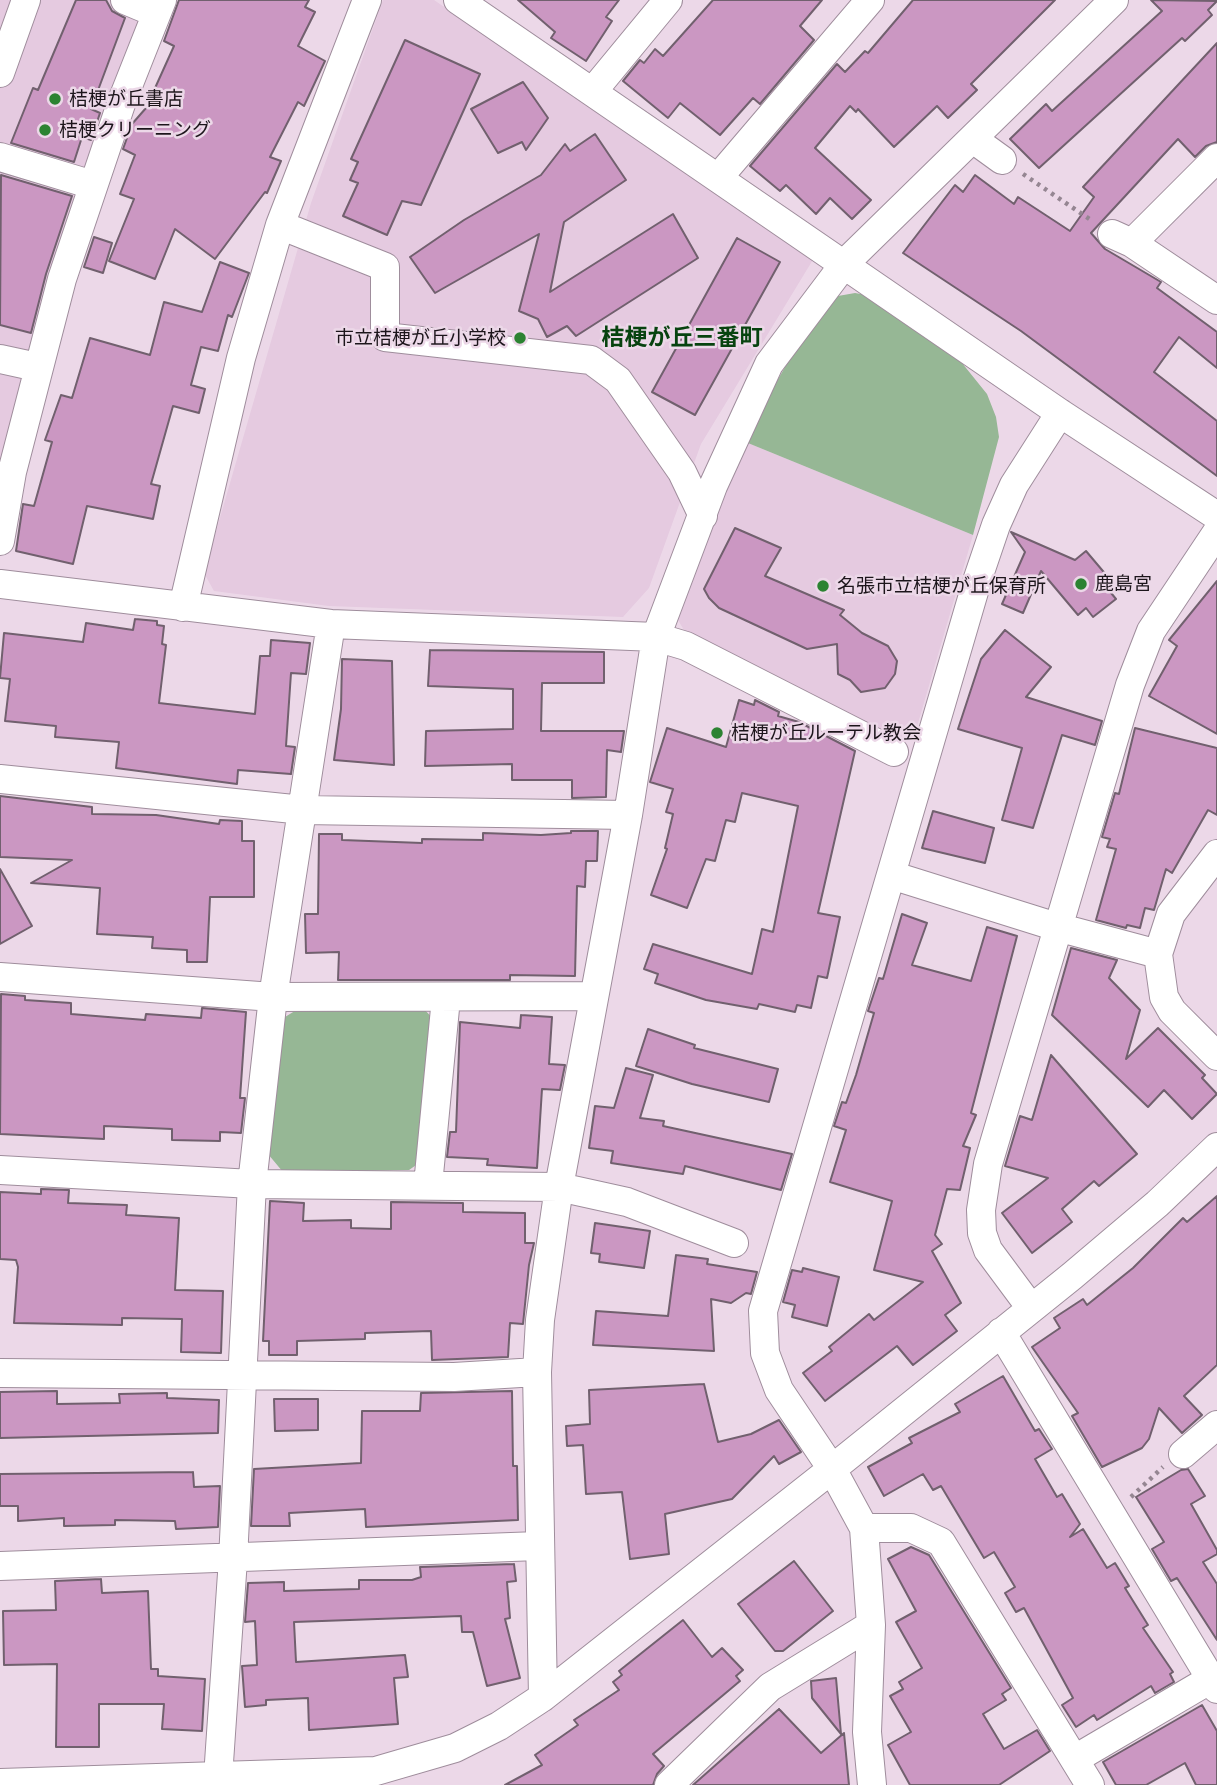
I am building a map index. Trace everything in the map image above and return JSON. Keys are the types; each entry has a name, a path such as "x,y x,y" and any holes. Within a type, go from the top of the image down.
{"street":[{"path":"0,73 26,0"},
{"path":"0,541 12,472 37,367 93,185 159,6 125,0"},
{"path":"183,607 241,358 281,225 367,0"},
{"path":"593,91 668,0"},
{"path":"718,178 870,0"},
{"path":"543,1697 538,1546 537,1372 540,1320 559,1187 628,816 656,637 713,486 769,365 845,263 973,139 1104,3"},
{"path":"472,4 593,91 1059,413 1217,516"},
{"path":"973,139 1002,160"},
{"path":"0,157 93,185"},
{"path":"1217,158 1122,239 1217,300"},
{"path":"281,225 385,267 384,337 591,360 618,380 682,472 703,516"},
{"path":"0,359 37,367"},
{"path":"872,1785 867,1732 871,1625 864,1528 832,1469 779,1390 770,1369 763,1335 762,1311 996,526 1034,449 1059,413"},
{"path":"1031,1308 988,1250 982,1233 981,1210 988,1164 1130,685 1146,642 1172,596 1217,532"},
{"path":"0,584 331,624 656,637 686,646 894,752"},
{"path":"218,1777 233,1559 252,1184 273,997 331,624"},
{"path":"0,779 303,810 628,816"},
{"path":"1217,854 1171,914 1158,954 1164,998 1172,1011 1217,1055"},
{"path":"891,875 1057,927 1158,954"},
{"path":"0,977 273,997 593,996"},
{"path":"428,1185 446,998"},
{"path":"0,1783 218,1777 377,1778 455,1748 499,1726 543,1697 832,1469 1157,1204 1217,1147"},
{"path":"0,1170 252,1184 559,1187 627,1202 734,1243"},
{"path":"1001,1332 1214,1684 1075,1759"},
{"path":"0,1373 454,1377 537,1372"},
{"path":"1183,1454 1217,1425"},
{"path":"864,1528 911,1528 941,1542 1090,1785"},
{"path":"0,1566 538,1546"},
{"path":"669,1785 770,1687 871,1625"}],"path":[{"path":"1002,160 1122,239"},
{"path":"1113,1514 1173,1458 1183,1454"}],"shaded area":[{"path":"0,0 147,0 0,487"},
{"name":"市立桔梗が丘小学校","path":"383,0 434,0 814,258 701,444 649,588 623,617 329,606 214,591 204,573 311,203"},
{"name":"名張市立桔梗が丘保育所","path":"743,441 973,535 914,737 897,743 688,637 678,620 700,551"}],"green space":[{"path":"855,293 866,295 962,363 987,394 996,417 999,437 973,535 743,441 789,360 826,309 838,296"},
{"path":"298,1009 424,1009 436,1022 422,1161 409,1170 283,1172 268,1154 285,1017"}],"building":[{"path":"76,0 106,0 112,11 125,18 91,109 100,113 91,140 82,137 74,162 11,143 33,88 38,90"},
{"path":"179,0 309,0 305,7 315,12 298,46 325,61 304,106 298,102 270,157 281,161 267,193 265,192 215,259 175,229 155,279 109,261 134,199 120,194 135,155 123,149 132,124 146,108 174,46 164,41"},
{"path":"518,0 619,0 606,17 612,21 586,61 551,38 555,32"},
{"path":"713,0 822,0 800,26 814,40 760,104 753,98 720,135 680,103 668,118 623,81 640,60 644,63 655,49 663,56"},
{"path":"913,0 1055,0 971,84 977,90 948,118 937,106 894,147 858,109 856,112 850,106 815,148 871,200 852,219 830,198 816,214 786,185 780,191 750,166 837,64 845,72 865,51 868,53"},
{"path":"1151,0 1217,1 1208,10 1212,15 1185,41 1182,38 1039,168 1010,139 1046,104 1052,111 1162,11"},
{"path":"405,40 480,74 421,205 402,201 387,235 343,216 358,183 350,180 358,162 351,159"},
{"path":"1217,43 1217,142 1206,146 1195,157 1178,139 1091,233 1105,249 1161,282 1157,288 1217,332 1217,368 1179,337 1154,372 1217,421 1217,476 1021,331 903,253 955,185 963,192 975,175 1014,204 1018,197 1070,231 1094,197 1083,187"},
{"path":"523,82 548,118 526,150 522,142 498,153 471,109"},
{"path":"595,134 626,180 564,222 550,292 673,214 698,258 576,336 567,326 547,337 538,319 519,311 539,234 435,293 410,257 464,220 541,175 565,144 570,151"},
{"path":"1,175 72,196 46,274 31,333 0,325"},
{"path":"94,237 112,243 103,273 84,267"},
{"path":"737,238 780,262 695,415 652,392"},
{"path":"220,262 249,273 232,317 228,315 218,351 201,347 191,385 205,389 199,413 173,406 151,484 160,486 153,519 87,506 73,564 16,551 23,504 34,506 52,442 45,440 61,395 72,398 90,338 150,355 164,302 202,312"},
{"path":"735,528 781,548 765,576 844,610 840,615 862,633 888,646 897,661 895,674 885,688 861,692 850,680 838,674 837,644 807,649 719,608 709,598 704,589"},
{"path":"1011,532 1075,560 1086,551 1113,583 1107,588 1116,599 1093,617 1086,608 1078,615 1041,571 1023,613 1002,604 1025,552"},
{"path":"1217,581 1217,734 1149,696 1177,646 1169,640"},
{"path":"135,619 157,621 157,625 164,626 162,644 166,645 159,703 255,714 260,656 270,656 271,640 310,643 306,674 291,673 286,746 295,747 291,774 238,770 237,784 116,768 119,742 55,737 56,726 5,721 10,679 0,678 4,633 83,642 86,623 133,630"},
{"path":"1005,630 1051,667 1026,697 1102,721 1095,745 1062,735 1033,828 1002,820 1022,748 958,729 981,659"},
{"path":"430,650 604,652 604,683 542,683 541,731 624,731 621,752 607,750 606,797 572,798 572,780 512,780 512,764 425,766 426,731 513,729 513,689 428,686"},
{"path":"342,659 392,661 394,765 334,760 341,709"},
{"path":"739,700 754,705 755,700 779,712 778,716 799,722 855,751 818,913 840,917 827,978 818,976 811,1008 797,1005 795,1012 759,1004 757,1009 706,1000 655,983 658,974 644,969 653,944 752,974 762,929 773,932 798,806 742,793 735,822 726,820 715,861 706,859 687,908 651,895 667,849 665,848 673,814 666,812 673,789 650,782 667,728 726,747"},
{"path":"1135,728 1217,748 1217,815 1208,810 1172,873 1166,869 1154,910 1145,908 1140,928 1127,925 1126,928 1096,920 1116,849 1107,847 1110,839 1102,837 1115,793 1119,794"},
{"path":"0,796 92,807 92,814 156,815 219,824 220,820 242,821 242,841 254,841 254,897 210,897 207,962 187,962 187,950 152,948 153,937 97,934 100,888 31,883 72,860 0,857"},
{"path":"933,811 994,828 985,863 922,848"},
{"path":"598,831 597,861 586,861 585,887 577,886 575,976 510,975 510,980 338,980 339,952 306,953 305,914 318,914 319,834 342,834 342,840 422,843 422,839 483,840 483,833 541,835"},
{"path":"0,869 32,926 0,944"},
{"path":"902,914 927,923 912,965 971,981 987,927 1017,936 971,1113 976,1115 963,1146 970,1148 960,1190 947,1189 935,1235 942,1244 932,1251 961,1303 945,1315 957,1331 913,1365 897,1346 825,1401 803,1373 832,1351 829,1347 869,1314 874,1320 923,1282 874,1270 892,1201 830,1182 846,1130 834,1126 842,1102 846,1103 856,1075 874,1013 868,1011 879,978 883,979"},
{"path":"1071,948 1117,960 1109,978 1140,1010 1126,1059 1158,1028 1205,1075 1202,1078 1217,1094 1192,1119 1164,1090 1148,1107 1052,1015"},
{"path":"1,994 25,996 25,1000 71,1003 71,1014 145,1020 146,1014 201,1018 202,1008 246,1012 240,1098 245,1098 241,1133 220,1132 220,1141 172,1140 172,1129 104,1126 104,1139 0,1134"},
{"path":"521,1015 552,1017 549,1064 565,1065 560,1090 542,1089 537,1168 487,1165 488,1159 447,1157 450,1132 456,1132 460,1022 520,1028"},
{"path":"648,1029 695,1045 694,1048 778,1069 769,1102 692,1084 636,1066"},
{"path":"1051,1055 1137,1154 1099,1186 1094,1181 1062,1209 1072,1222 1032,1253 1002,1213 1048,1178 1005,1166 1020,1116 1032,1120"},
{"path":"626,1068 653,1075 640,1118 664,1121 663,1126 792,1154 781,1190 685,1166 683,1174 611,1163 613,1151 589,1148 595,1106 614,1108"},
{"path":"41,1189 69,1190 68,1203 127,1205 126,1215 179,1218 175,1290 223,1291 221,1353 181,1352 182,1319 122,1318 122,1325 14,1323 18,1267 16,1260 0,1259 0,1192 41,1194"},
{"path":"1217,1196 1217,1365 1184,1396 1202,1415 1182,1433 1159,1408 1149,1439 1142,1448 1102,1467 1072,1416 1078,1413 1032,1347 1060,1328 1054,1318 1083,1299 1087,1305 1133,1268 1183,1218 1187,1222"},
{"path":"270,1201 304,1203 303,1221 351,1220 351,1228 391,1229 391,1202 463,1203 463,1212 525,1213 525,1243 534,1243 523,1324 510,1323 508,1357 432,1360 431,1331 365,1333 365,1339 297,1341 297,1355 269,1355 269,1341 263,1341"},
{"path":"595,1223 650,1231 644,1268 599,1262 600,1254 591,1253"},
{"path":"676,1255 708,1259 707,1264 757,1272 751,1294 746,1293 731,1303 711,1299 714,1351 593,1345 596,1311 668,1316"},
{"path":"803,1268 839,1277 827,1326 792,1317 795,1305 783,1302 792,1270 802,1272"},
{"path":"1003,1376 1035,1431 1039,1429 1052,1449 1035,1459 1057,1497 1062,1494 1080,1524 1070,1537 1083,1529 1107,1568 1115,1563 1129,1586 1125,1588 1148,1625 1143,1628 1173,1672 1170,1674 1174,1682 1155,1693 1151,1686 1097,1720 1094,1715 1076,1727 1062,1705 1073,1698 1024,1608 1016,1612 1005,1593 1015,1587 994,1552 984,1558 941,1486 933,1490 923,1474 884,1496 868,1467 912,1443 909,1438 960,1412 955,1404"},
{"path":"704,1384 718,1442 751,1434 779,1420 801,1452 779,1464 774,1456 732,1499 665,1514 669,1554 630,1559 622,1492 586,1494 583,1445 567,1446 566,1426 590,1424 589,1390"},
{"path":"57,1391 57,1404 120,1403 119,1394 167,1393 167,1398 219,1400 218,1433 0,1438 0,1392"},
{"path":"512,1391 513,1466 517,1466 518,1520 366,1527 365,1509 289,1513 290,1526 251,1526 254,1469 361,1463 362,1411 420,1411 421,1393"},
{"path":"274,1399 318,1399 318,1430 275,1431"},
{"path":"1188,1469 1205,1496 1191,1504 1217,1550 1217,1554 1203,1562 1217,1584 1217,1640 1177,1578 1171,1581 1152,1549 1164,1542 1136,1497 1181,1470"},
{"path":"193,1472 194,1487 220,1486 218,1527 176,1529 175,1521 115,1520 115,1525 64,1526 64,1518 18,1521 18,1506 0,1506 0,1474"},
{"path":"911,1547 929,1555 1011,1688 1002,1694 1006,1700 983,1714 1004,1749 1037,1730 1050,1751 999,1785 910,1785 888,1745 911,1732 890,1696 903,1689 899,1682 922,1668 896,1622 916,1611 888,1559"},
{"path":"794,1561 833,1611 783,1651 775,1651 738,1604"},
{"path":"514,1564 516,1581 507,1582 510,1618 505,1619 520,1678 487,1686 473,1632 462,1632 461,1616 294,1622 296,1662 405,1655 408,1677 394,1678 398,1724 309,1730 308,1698 266,1700 266,1705 245,1707 242,1666 257,1665 255,1621 245,1622 248,1583 284,1582 284,1591 359,1589 359,1580 412,1580 421,1577 420,1567"},
{"path":"101,1579 102,1593 148,1591 151,1669 158,1669 158,1676 205,1679 202,1731 162,1729 164,1704 99,1704 99,1747 56,1747 57,1664 4,1665 3,1611 56,1610 55,1581"},
{"path":"683,1620 712,1657 722,1648 743,1670 736,1676 740,1681 653,1754 664,1766 653,1785 505,1785 542,1765 535,1755 578,1725 574,1720 619,1690 613,1682 622,1675 619,1671"},
{"path":"836,1678 841,1734 812,1698 811,1681"},
{"path":"1202,1705 1217,1731 1217,1785 1196,1785 1185,1763 1146,1785 1116,1785 1103,1762"},
{"path":"779,1709 821,1753 844,1733 849,1785 693,1785"}],"place":[{"name":"桔梗が丘書店","path":"55,99"},
{"name":"桔梗クリーニング","path":"45,130"},
{"name":"市立桔梗が丘小学校","path":"520,338"},
{"name":"鹿島宮","path":"1081,584"},
{"name":"名張市立桔梗が丘保育所","path":"823,586"},
{"name":"桔梗が丘ルーテル教会","path":"717,733"}],"district":[{"name":"桔梗が丘三番町","path":"682,338"}]}
